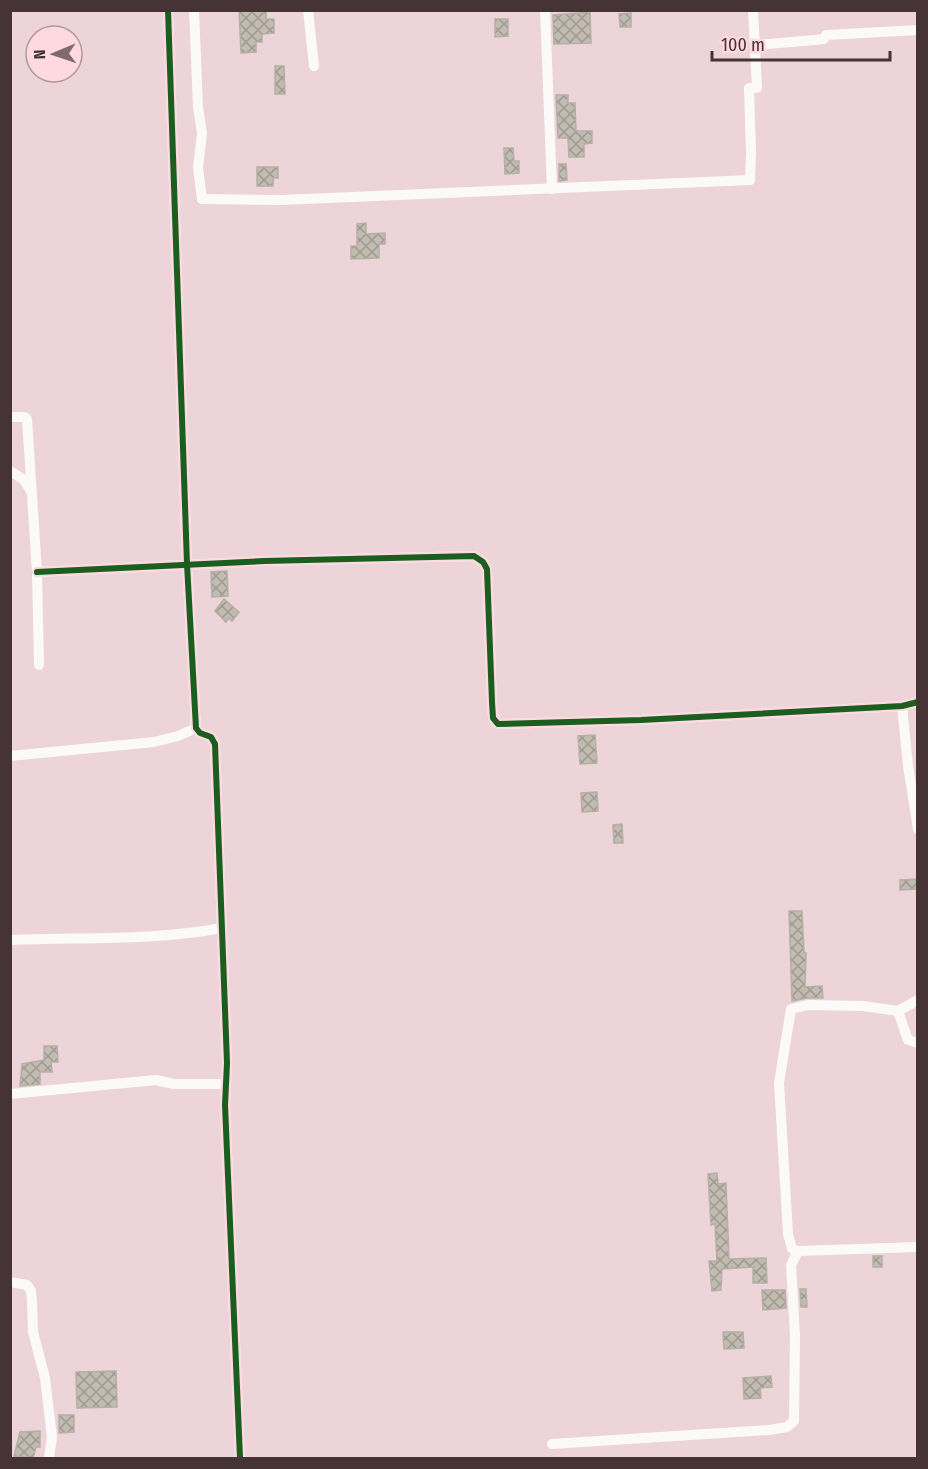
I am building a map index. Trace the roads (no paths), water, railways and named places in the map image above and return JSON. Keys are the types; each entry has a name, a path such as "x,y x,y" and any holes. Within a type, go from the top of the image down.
{"street":[{"path":"168,10 187,564 198,731"},
{"path":"194,10 198,106 202,133 198,168 202,199 281,200 750,180 749,88 757,88 753,10"},
{"path":"308,10 314,66"},
{"path":"545,10 552,189"},
{"path":"755,45 824,39 826,35 918,30"},
{"path":"10,417 27,419 37,572 39,665"},
{"path":"10,471 23,479 31,491"},
{"path":"37,572 187,564 474,556 483,562 487,569 493,718 498,724 641,720 902,706 918,702"},
{"path":"902,706 918,829"},
{"path":"10,756 154,742 198,731 211,737 215,744 227,1063 225,1105 240,1458"},
{"path":"10,939 141,937 196,933 222,928"},
{"path":"918,1000 898,1011 863,1006 808,1005 790,1009 779,1083 788,1234 792,1249 798,1251 918,1247"},
{"path":"898,1011 908,1040 918,1043"},
{"path":"10,1094 156,1080 174,1084 226,1084"},
{"path":"552,1444 787,1427 794,1421 795,1335 791,1265 798,1251"},
{"path":"10,1282 27,1285 31,1291 33,1332 45,1378 52,1437 49,1458"}]}
